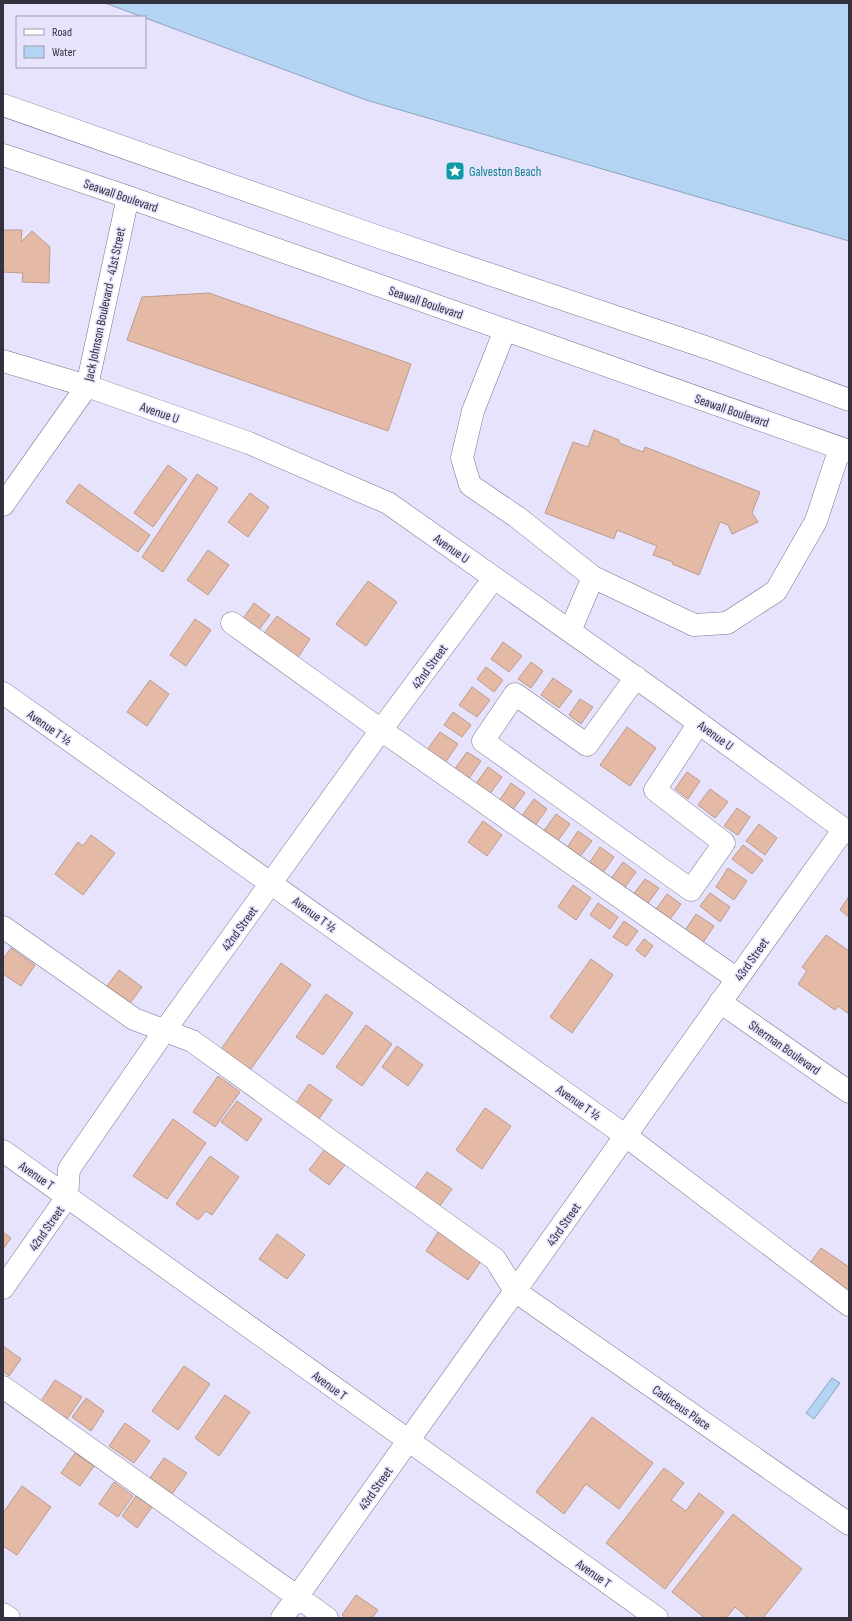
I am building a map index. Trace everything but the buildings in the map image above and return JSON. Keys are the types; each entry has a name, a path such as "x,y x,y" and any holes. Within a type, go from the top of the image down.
{"street":[{"path":"3,104 376,236 711,349 849,400"},
{"name":"Seawall Boulevard","path":"3,155 128,197 844,449"},
{"name":"Jack Johnson Boulevard - 41st Street","path":"3,506 87,386 128,197"},
{"path":"505,330 473,411 462,458 470,485 517,517 593,577 694,625 727,623 776,591 816,521 844,449"},
{"name":"Avenue U","path":"3,361 87,386 249,443 388,503 636,677 846,831"},
{"path":"570,631 593,577"},
{"name":"42nd Street","path":"3,1288 68,1197 69,1169 165,1030 381,730 494,578"},
{"path":"232,623 381,730 737,979"},
{"path":"636,677 587,745 515,694 483,741 691,890 724,843 654,790 700,723"},
{"name":"Avenue T ½","path":"3,694 626,1136 849,1305"},
{"name":"43rd Street","path":"282,1618 720,1002 846,831"},
{"path":"3,927 134,1019 192,1041 495,1259 515,1291"},
{"name":"Sherman Boulevard","path":"720,1002 849,1092"},
{"name":"Avenue T","path":"3,1151 658,1618"},
{"name":"Caduceus Place","path":"515,1291 849,1524"},
{"path":"3,1388 327,1618"},
{"path":"3,1614 9,1618"}],"water":[{"path":"105,3 849,3 849,241 366,100 146,18 146,16 140,16"},
{"path":"832,1378 840,1383 814,1419 806,1413"}],"place":[{"name":"Galveston Beach","path":"455,171"}]}
